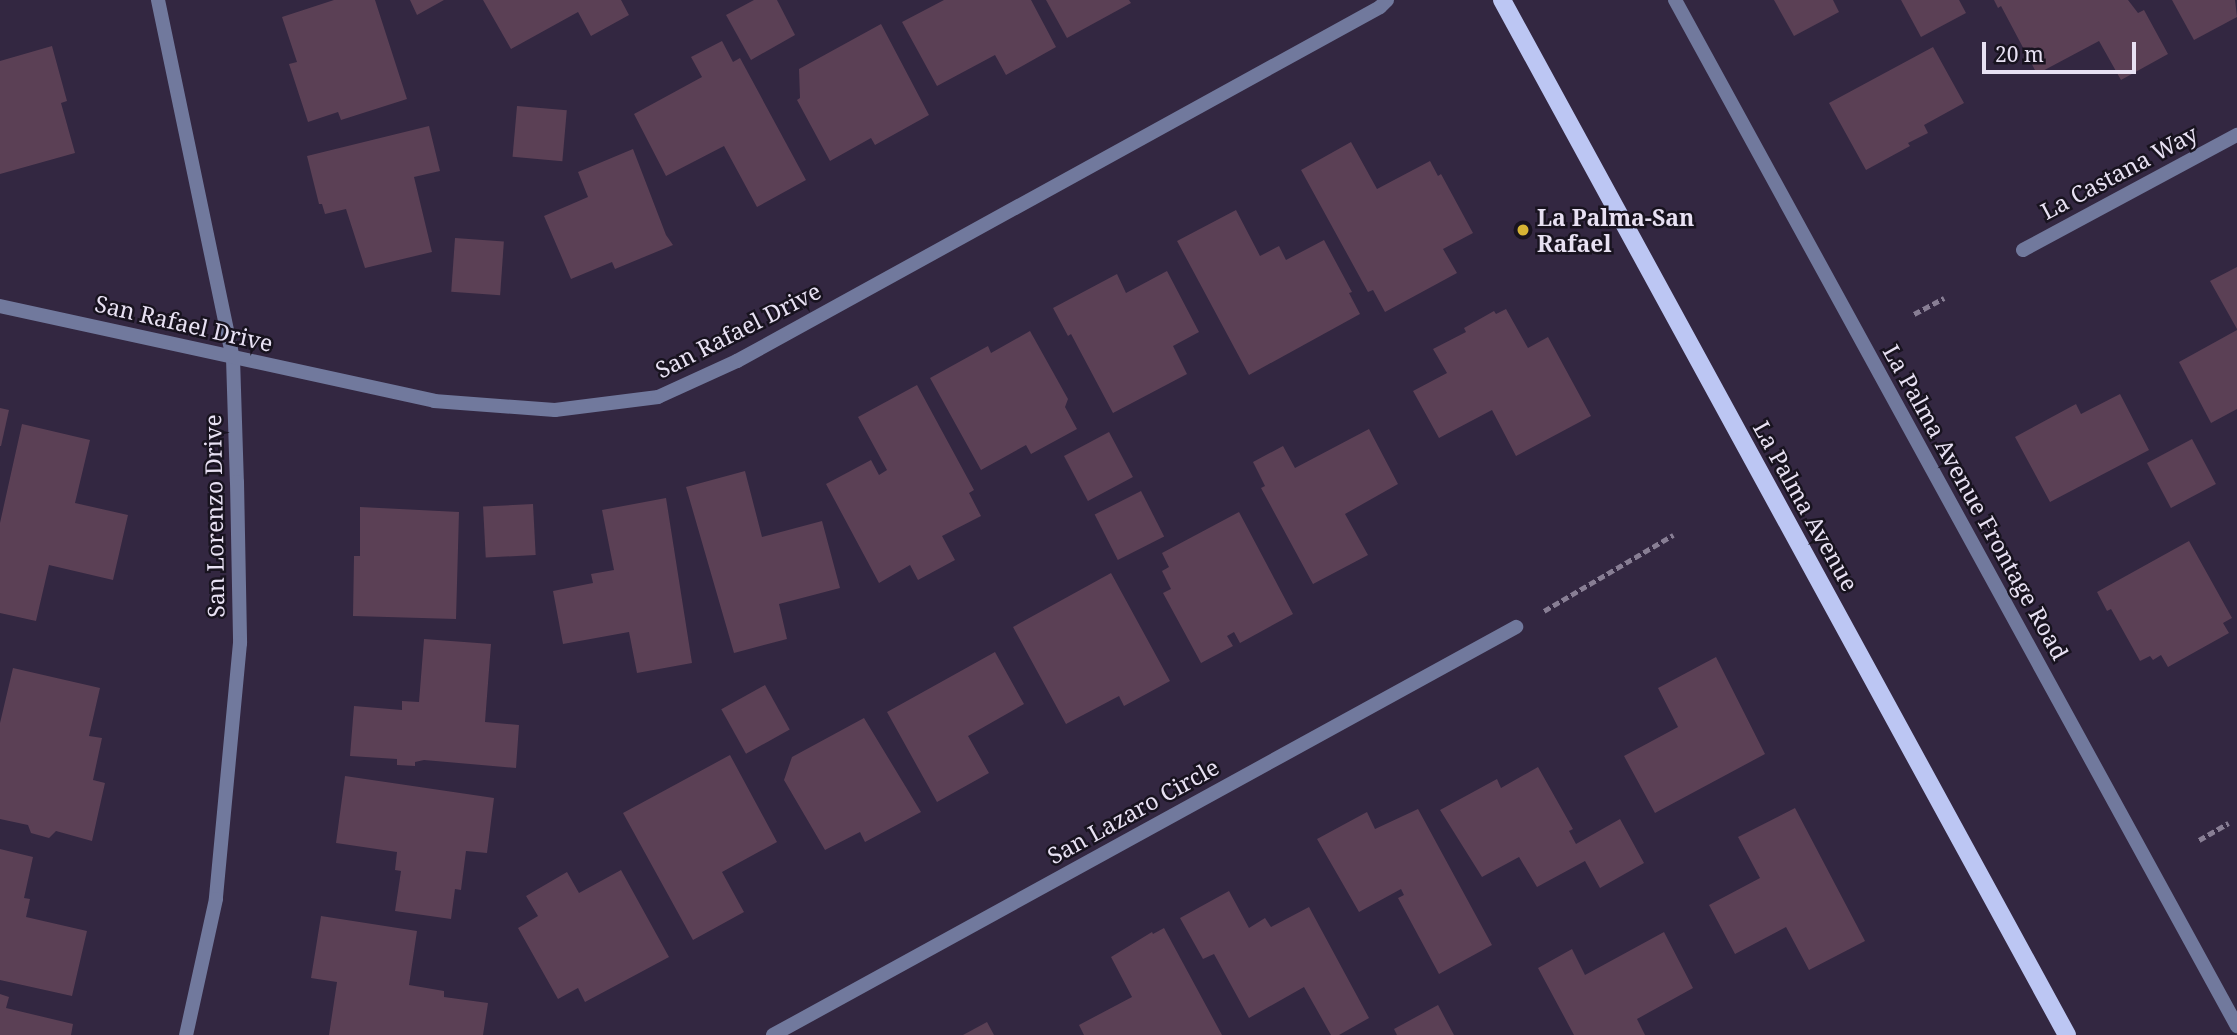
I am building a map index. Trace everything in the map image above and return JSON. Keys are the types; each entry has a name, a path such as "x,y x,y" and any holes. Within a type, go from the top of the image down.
{"main road":[{"name":"La Palma Avenue","path":"1502,0 2067,1035"}],"street":[{"name":"San Lorenzo Drive","path":"158,0 233,358 240,643 216,899 186,1035"},
{"name":"San Rafael Drive","path":"0,306 434,401 555,410 659,397 737,362 1380,7 1387,0"},
{"name":"La Palma Avenue Frontage Road","path":"1675,0 2237,1026"},
{"name":"La Castana Way","path":"2023,250 2237,135"},
{"name":"San Lazaro Circle","path":"773,1035 1516,627"}],"path":[{"path":"1914,314 1944,298"},
{"path":"1516,627 1673,535"},
{"path":"2199,840 2229,822"}],"building":[{"path":"334,0 375,0 407,99 341,120 338,112 308,122 289,64 297,62 282,17"},
{"path":"410,0 444,0 417,15"},
{"path":"483,0 621,0 629,15 591,36 578,12 511,49"},
{"path":"754,0 777,0 795,35 751,60 726,15"},
{"path":"944,0 1031,0 1056,47 1006,75 995,55 937,86 902,22"},
{"path":"1046,0 1129,0 1131,3 1067,38"},
{"path":"1774,0 1833,0 1839,12 1794,36"},
{"path":"1901,0 1959,0 1966,13 1921,37"},
{"path":"1994,0 2128,0 2138,13 2144,10 2168,54 2121,80 2099,41 2037,74 2001,6 1998,8"},
{"path":"2172,0 2235,0 2237,17 2194,40"},
{"path":"881,24 929,115 875,145 871,138 830,161 797,100 800,98 799,69"},
{"path":"722,41 733,62 740,58 806,180 757,207 724,146 666,176 634,114 702,77 691,57"},
{"path":"52,46 67,101 61,103 75,153 0,174 0,61"},
{"path":"1933,47 1964,103 1924,125 1928,133 1908,143 1910,146 1866,170 1829,103"},
{"path":"517,106 567,110 562,161 513,157"},
{"path":"429,126 440,171 414,177 432,252 365,268 346,209 325,214 322,204 319,204 307,156"},
{"path":"1351,142 1377,189 1430,161 1438,176 1441,174 1473,233 1443,249 1457,273 1385,312 1373,290 1368,292 1301,170"},
{"path":"633,149 666,235 673,245 615,269 612,262 571,279 544,216 588,197 578,172"},
{"path":"1236,210 1260,256 1279,246 1286,260 1324,240 1352,292 1349,293 1360,314 1249,375 1177,241"},
{"path":"455,238 504,241 500,295 451,292"},
{"path":"2237,267 2237,329 2210,281"},
{"path":"1167,271 1199,332 1173,346 1187,374 1113,413 1071,334 1068,336 1053,308 1117,274 1126,293"},
{"path":"1506,309 1528,348 1548,337 1591,416 1516,456 1492,410 1439,438 1413,391 1447,373 1433,349 1466,332 1464,328 1494,311 1496,314"},
{"path":"2237,330 2237,409 2211,423 2179,362"},
{"path":"1030,331 1068,399 1065,407 1077,429 1031,454 1026,445 981,470 930,378 988,346 991,353"},
{"path":"917,385 974,490 969,493 981,516 942,536 955,560 918,580 910,565 879,583 826,484 871,460 879,475 887,470 858,417"},
{"path":"2120,394 2149,450 2050,502 2015,437 2076,404 2081,414"},
{"path":"0,408 9,410 1,446 0,446"},
{"path":"22,424 90,440 75,503 128,515 113,580 49,565 36,621 0,613 0,523"},
{"path":"1369,429 1398,484 1345,514 1368,555 1313,584 1261,488 1265,486 1253,462 1283,446 1295,468"},
{"path":"1109,432 1133,477 1088,501 1064,456"},
{"path":"2192,439 2216,484 2171,508 2147,463"},
{"path":"745,471 762,537 822,521 840,588 779,604 787,639 734,653 686,487"},
{"path":"1141,491 1164,536 1118,560 1095,515"},
{"path":"666,498 692,663 637,673 629,632 563,644 553,591 593,583 591,574 614,570 602,510"},
{"path":"533,504 536,555 486,558 483,507"},
{"path":"360,507 459,512 456,619 353,616 354,556 360,556"},
{"path":"1239,512 1293,614 1240,643 1234,632 1227,636 1233,646 1201,663 1163,593 1171,589 1162,571 1169,567 1162,553"},
{"path":"2189,541 2232,618 2223,623 2229,633 2168,667 2161,655 2153,660 2150,656 2140,661 2111,609 2107,611 2097,592"},
{"path":"1111,573 1170,681 1124,706 1119,696 1066,724 1013,627"},
{"path":"424,639 491,644 485,722 519,725 516,768 424,760 415,762 415,766 397,765 397,759 350,756 354,706 402,710 402,701 419,702"},
{"path":"995,652 1024,704 968,736 989,773 937,802 887,712"},
{"path":"1716,657 1765,754 1655,813 1624,756 1678,727 1658,688"},
{"path":"13,668 100,688 89,736 102,738 93,780 105,783 92,841 56,831 49,838 31,833 28,825 0,819 0,723"},
{"path":"765,685 790,730 746,754 721,709"},
{"path":"864,718 921,812 865,842 860,832 825,850 784,780 792,757"},
{"path":"730,755 777,842 722,872 744,912 693,940 623,813"},
{"path":"1538,767 1573,829 1569,831 1576,844 1620,819 1644,863 1600,888 1585,861 1537,887 1519,857 1482,877 1440,810 1497,779 1501,788"},
{"path":"345,776 494,798 487,853 466,851 461,890 455,889 451,919 395,911 401,871 395,870 397,852 336,843"},
{"path":"1795,808 1865,941 1809,970 1786,927 1735,954 1709,905 1760,878 1738,837"},
{"path":"1418,809 1492,945 1439,974 1398,898 1404,895 1401,889 1359,912 1317,839 1367,812 1375,829"},
{"path":"0,849 33,857 24,898 30,899 26,917 87,931 72,996 0,980"},
{"path":"621,870 669,957 585,1002 578,988 558,999 518,928 538,916 526,896 567,872 579,893"},
{"path":"1229,891 1249,928 1265,918 1271,927 1309,907 1369,1018 1339,1035 1331,1035 1304,987 1249,1018 1214,954 1203,959 1180,918"},
{"path":"321,916 417,931 409,985 444,991 444,997 488,1003 483,1035 329,1035 337,982 311,978"},
{"path":"1164,928 1222,1035 1084,1035 1079,1025 1132,997 1111,957 1152,932 1153,934"},
{"path":"1664,932 1693,988 1637,1019 1645,1035 1574,1035 1538,968 1572,949 1585,975"},
{"path":"0,994 9,997 6,1008 73,1024 71,1035 0,1035"},
{"path":"1438,1005 1454,1035 1397,1035 1394,1029"},
{"path":"987,1022 994,1035 963,1035"}],"place":[{"name":"La Palma-San Rafael","path":"1523,230"}]}
